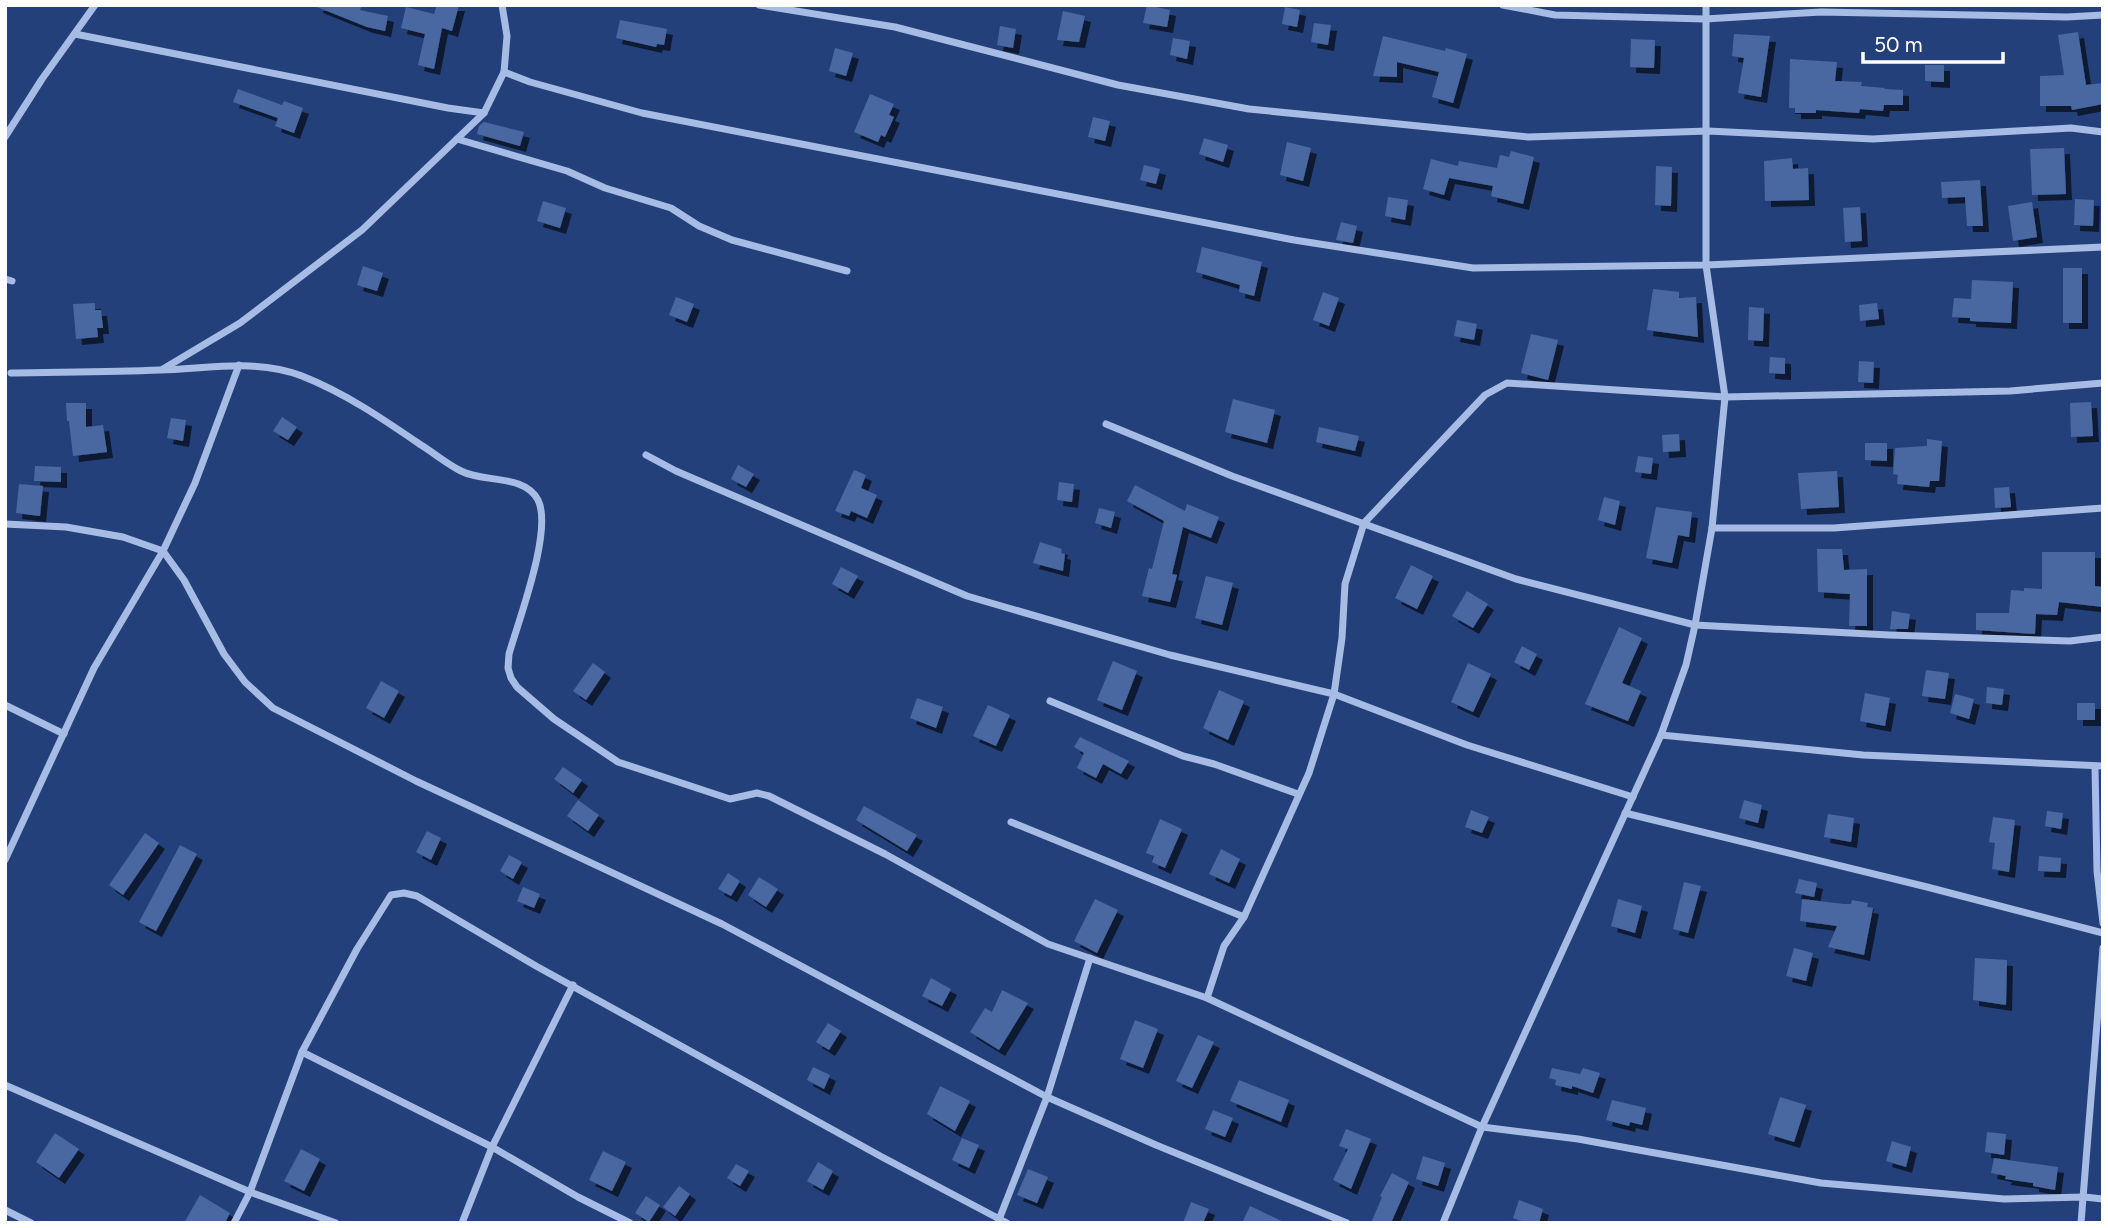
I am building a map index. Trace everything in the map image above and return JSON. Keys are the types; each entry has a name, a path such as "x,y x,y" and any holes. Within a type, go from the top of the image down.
{"street":[{"path":"5,137 95,5"},
{"path":"161,370 240,323 362,230 484,113 504,72 507,36 502,5"},
{"path":"759,5 895,27 1118,85 1250,108 1528,137 1708,131 1873,139 2071,128 2103,132"},
{"path":"1503,5 1555,15 1705,19 1821,12 2067,17 2103,15"},
{"path":"1443,1223 1482,1127 1661,735 1686,665 1695,625 1712,528 1725,397 1706,265 1706,5"},
{"path":"75,34 484,113"},
{"path":"504,72 530,82 642,113 1308,242 1473,268 1706,265 2103,247"},
{"path":"457,139 497,153 568,171 605,188 671,208 699,226 732,240 847,271"},
{"path":"5,860 94,668 163,551 195,483 239,365"},
{"path":"11,373 161,370 239,365 272,368 300,375 345,396 463,472 490,480 522,484 537,498 543,516 541,540 509,654 511,678 517,687 554,719 618,762 730,799 757,793 769,796 885,854 1048,944 1207,998 1482,1127 1578,1139 1821,1183 2004,1199 2103,1199"},
{"path":"1207,998 1224,946 1244,917 1309,773 1334,694 1342,638 1345,584 1364,523 1485,395 1507,383 1725,397 2010,391 2103,383"},
{"path":"1107,424 1231,476 1516,579 1695,625 2070,641 2103,637"},
{"path":"646,455 677,471 967,596 1170,655 1334,694 1467,745 1633,797"},
{"path":"1712,528 1834,528 2103,508"},
{"path":"5,524 66,527 123,537 163,551 184,580 224,654 244,682 273,708 416,781 722,924 1047,1097 1347,1223"},
{"path":"1050,701 1183,756 1298,794"},
{"path":"5,705 64,734"},
{"path":"1661,735 1863,755 2099,766 2103,923"},
{"path":"1625,813 1914,883 2103,933"},
{"path":"1011,822 1244,917"},
{"path":"234,1223 250,1192 302,1052 357,949 391,895 404,893 417,896 536,967 998,1221 1007,1223"},
{"path":"2081,1223 2103,948"},
{"path":"998,1221 1047,1097 1090,958"},
{"path":"462,1223 492,1147 573,985"},
{"path":"302,1052 492,1147 578,1197 630,1223"},
{"path":"2092,1082 2103,1082"},
{"path":"5,1085 250,1192 336,1223"},
{"path":"5,1210 31,1223"}],"building":[{"path":"317,5 362,5 360,10 388,16 385,31 367,27"},
{"path":"437,5 459,5 452,31 442,28 434,69 418,65 425,34 401,28 406,7 434,14"},
{"path":"1147,5 1170,10 1167,27 1143,23"},
{"path":"1285,7 1300,10 1297,27 1282,24"},
{"path":"1063,11 1085,16 1079,42 1057,40"},
{"path":"620,20 667,29 664,45 657,44 656,47 616,38"},
{"path":"1314,23 1331,25 1328,45 1311,42"},
{"path":"1000,26 1016,29 1013,48 997,45"},
{"path":"2078,32 2086,85 2103,83 2103,104 2072,110 2071,106 2040,106 2040,76 2064,75 2058,35"},
{"path":"1734,34 1770,36 1761,97 1738,93 1744,58 1732,56"},
{"path":"1383,36 1467,54 1453,103 1432,97 1439,72 1397,62 1397,77 1373,76"},
{"path":"1173,38 1190,41 1187,59 1170,55"},
{"path":"1631,39 1655,40 1654,68 1630,67"},
{"path":"835,48 853,53 846,76 829,71"},
{"path":"1790,59 1837,62 1835,81 1862,82 1861,86 1903,90 1903,105 1884,105 1883,111 1860,109 1859,113 1816,110 1816,113 1795,113 1795,108 1789,108"},
{"path":"1925,65 1944,65 1944,82 1925,81"},
{"path":"238,89 282,105 284,101 303,108 294,133 275,126 278,118 233,102"},
{"path":"870,94 894,104 889,115 894,117 885,137 881,135 878,142 854,132"},
{"path":"1093,117 1110,121 1105,141 1088,137"},
{"path":"484,122 524,132 520,146 477,134 479,126"},
{"path":"1204,138 1228,145 1223,162 1199,154"},
{"path":"1287,142 1311,148 1303,181 1280,175"},
{"path":"2064,148 2066,194 2032,195 2030,149"},
{"path":"1511,151 1534,157 1523,204 1491,196 1493,186 1449,178 1444,195 1423,189 1431,159 1458,166 1459,161 1497,168 1500,155 1509,157"},
{"path":"1792,158 1793,169 1808,168 1809,200 1765,201 1764,161"},
{"path":"1144,165 1160,169 1156,184 1140,180"},
{"path":"1656,166 1672,167 1671,206 1655,205"},
{"path":"1980,180 1983,226 1967,226 1965,197 1942,198 1941,182"},
{"path":"1388,197 1408,200 1405,220 1385,216"},
{"path":"2075,199 2094,200 2093,226 2074,225"},
{"path":"543,201 566,208 560,228 537,221"},
{"path":"2032,202 2037,237 2013,241 2008,206"},
{"path":"1860,207 1862,241 1845,242 1843,208"},
{"path":"1341,222 1357,226 1353,243 1336,240"},
{"path":"1202,247 1262,262 1254,296 1239,292 1240,285 1196,272"},
{"path":"363,266 383,273 377,291 357,285"},
{"path":"2063,268 2082,268 2082,323 2063,323"},
{"path":"1972,280 2013,282 2011,323 1970,321 1970,318 1952,317 1954,298 1971,299"},
{"path":"1653,289 1679,292 1679,298 1696,297 1698,337 1647,330"},
{"path":"1323,292 1339,298 1329,326 1313,320"},
{"path":"676,297 694,304 687,322 669,315"},
{"path":"95,303 95,310 101,310 103,328 97,328 98,337 76,339 73,304"},
{"path":"1877,303 1879,319 1860,321 1859,305"},
{"path":"1749,307 1764,308 1763,341 1748,340"},
{"path":"1457,320 1477,324 1474,340 1454,336"},
{"path":"1531,334 1558,340 1548,380 1521,373"},
{"path":"1770,357 1785,358 1785,374 1769,373"},
{"path":"1859,361 1874,362 1873,383 1858,382"},
{"path":"1233,399 1275,410 1267,443 1225,432"},
{"path":"2091,402 2093,436 2071,437 2070,403"},
{"path":"66,403 86,403 86,427 103,425 107,452 73,456"},
{"path":"282,417 297,427 288,440 273,431"},
{"path":"171,418 186,420 183,441 167,438"},
{"path":"1319,427 1359,436 1355,451 1316,442"},
{"path":"1679,434 1680,451 1663,452 1662,435"},
{"path":"1927,439 1942,441 1939,481 1930,481 1929,487 1897,484 1898,475 1893,474 1895,448 1927,446"},
{"path":"1865,443 1887,443 1887,461 1865,460"},
{"path":"1638,456 1653,458 1651,474 1635,472"},
{"path":"738,465 754,474 746,487 731,479"},
{"path":"35,466 61,467 61,482 34,481"},
{"path":"854,470 866,475 861,488 877,495 867,518 851,511 849,516 835,511"},
{"path":"1837,471 1839,507 1801,509 1798,473"},
{"path":"1059,482 1074,484 1072,502 1057,500"},
{"path":"19,484 43,486 40,516 16,513"},
{"path":"1135,485 1185,511 1187,504 1219,517 1211,538 1183,527 1172,574 1177,575 1170,602 1142,596 1164,521 1127,501"},
{"path":"2009,487 2011,507 1995,508 1994,488"},
{"path":"1604,497 1620,501 1615,525 1598,520"},
{"path":"1656,507 1692,512 1689,537 1678,535 1672,563 1646,558"},
{"path":"1099,508 1115,512 1111,528 1095,523"},
{"path":"1040,542 1062,549 1061,553 1065,554 1063,571 1033,563"},
{"path":"1817,549 1842,549 1844,570 1867,569 1867,626 1849,626 1850,594 1818,592"},
{"path":"2042,552 2095,552 2095,586 2103,587 2103,607 2059,602 2057,615 2036,614 2035,634 1976,630 1976,613 2009,613 2011,590 2042,589"},
{"path":"1411,565 1433,576 1417,609 1395,598"},
{"path":"841,567 858,576 848,593 832,584"},
{"path":"1206,576 1233,583 1222,625 1195,618"},
{"path":"1467,591 1488,604 1473,628 1452,616"},
{"path":"1892,611 1910,614 1908,629 1890,629"},
{"path":"1619,627 1642,638 1622,683 1641,691 1628,721 1585,704"},
{"path":"1522,646 1537,654 1529,670 1514,662"},
{"path":"1113,661 1137,671 1122,710 1097,700"},
{"path":"593,663 605,672 586,700 573,691"},
{"path":"1468,663 1491,674 1473,712 1451,702"},
{"path":"1926,670 1949,673 1945,699 1922,696"},
{"path":"381,681 399,691 384,718 366,708"},
{"path":"1987,687 2004,689 2002,705 1986,703"},
{"path":"1219,690 1244,701 1228,740 1203,728"},
{"path":"1865,693 1890,698 1885,726 1860,721"},
{"path":"1955,694 1974,699 1969,719 1950,713"},
{"path":"917,698 943,707 936,728 910,718"},
{"path":"2077,703 2095,703 2095,720 2077,720"},
{"path":"988,705 1010,715 996,746 973,736"},
{"path":"1080,737 1129,761 1121,774 1103,764 1096,778 1077,768 1084,753 1074,747"},
{"path":"563,767 582,780 573,793 554,779"},
{"path":"578,800 599,815 588,831 567,816"},
{"path":"1744,800 1762,805 1758,823 1739,818"},
{"path":"864,806 917,835 907,851 856,820"},
{"path":"1471,810 1489,817 1482,833 1465,827"},
{"path":"2047,811 2063,813 2061,829 2045,826"},
{"path":"1828,814 1854,818 1851,842 1824,837"},
{"path":"1993,817 2015,820 2009,872 1992,869 1995,843 1989,842"},
{"path":"1160,819 1182,829 1165,868 1152,862 1154,856 1146,853"},
{"path":"427,831 441,838 431,860 416,852"},
{"path":"145,833 159,843 123,895 109,885"},
{"path":"180,845 197,854 156,931 139,922"},
{"path":"1221,849 1240,859 1229,883 1209,874"},
{"path":"509,855 522,862 513,879 500,871"},
{"path":"2039,856 2061,858 2060,872 2038,871"},
{"path":"728,873 740,881 731,896 718,889"},
{"path":"759,877 778,889 766,907 748,895"},
{"path":"1799,879 1817,883 1814,897 1795,893"},
{"path":"1684,882 1701,886 1688,933 1673,929"},
{"path":"523,887 540,894 534,908 517,901"},
{"path":"1095,899 1118,910 1097,953 1074,941"},
{"path":"1618,899 1642,906 1635,933 1611,926"},
{"path":"1802,899 1844,904 1851,904 1852,900 1868,903 1867,907 1873,908 1864,955 1828,947 1837,926 1800,921"},
{"path":"1794,948 1813,953 1806,981 1786,976"},
{"path":"1975,958 2007,960 2006,1005 1973,1000"},
{"path":"931,978 951,989 942,1006 922,996"},
{"path":"1002,990 1028,1003 999,1050 970,1032 985,1008 992,1012"},
{"path":"1135,1020 1158,1029 1143,1068 1120,1059"},
{"path":"828,1023 841,1031 829,1050 816,1042"},
{"path":"1198,1035 1214,1042 1192,1088 1176,1081"},
{"path":"813,1067 830,1075 824,1089 807,1080"},
{"path":"1552,1068 1580,1074 1583,1068 1600,1073 1593,1093 1572,1086 1572,1089 1555,1085 1556,1080 1549,1078"},
{"path":"1239,1080 1289,1100 1281,1122 1230,1101"},
{"path":"940,1086 970,1101 955,1131 927,1114"},
{"path":"1780,1097 1806,1105 1794,1142 1768,1134"},
{"path":"1612,1100 1646,1108 1642,1125 1630,1122 1629,1126 1606,1120"},
{"path":"1213,1110 1233,1118 1225,1137 1205,1129"},
{"path":"1346,1129 1371,1139 1351,1189 1333,1180 1348,1149 1339,1146"},
{"path":"1987,1132 2006,1134 2004,1155 1985,1152"},
{"path":"55,1133 79,1149 59,1178 36,1162"},
{"path":"962,1138 979,1145 969,1168 952,1160"},
{"path":"1892,1141 1911,1147 1906,1167 1886,1161"},
{"path":"301,1149 320,1159 304,1191 284,1181"},
{"path":"603,1151 626,1162 612,1191 589,1180"},
{"path":"1423,1156 1445,1163 1438,1186 1416,1179"},
{"path":"1994,1158 2058,1167 2055,1190 2033,1186 2033,1183 2005,1179 2006,1176 1991,1173"},
{"path":"818,1162 833,1171 823,1190 807,1181"},
{"path":"736,1164 749,1171 740,1186 727,1178"},
{"path":"1028,1169 1048,1177 1037,1203 1017,1195"},
{"path":"1392,1173 1409,1182 1391,1223 1371,1223 1382,1197 1380,1196"},
{"path":"679,1186 690,1194 675,1216 663,1207"},
{"path":"200,1195 230,1213 225,1223 184,1223"},
{"path":"646,1196 660,1205 649,1222 635,1213"},
{"path":"1519,1200 1543,1209 1539,1223 1527,1223 1513,1218"},
{"path":"1191,1202 1209,1209 1203,1223 1183,1223"},
{"path":"1250,1206 1286,1223 1242,1223"}]}
